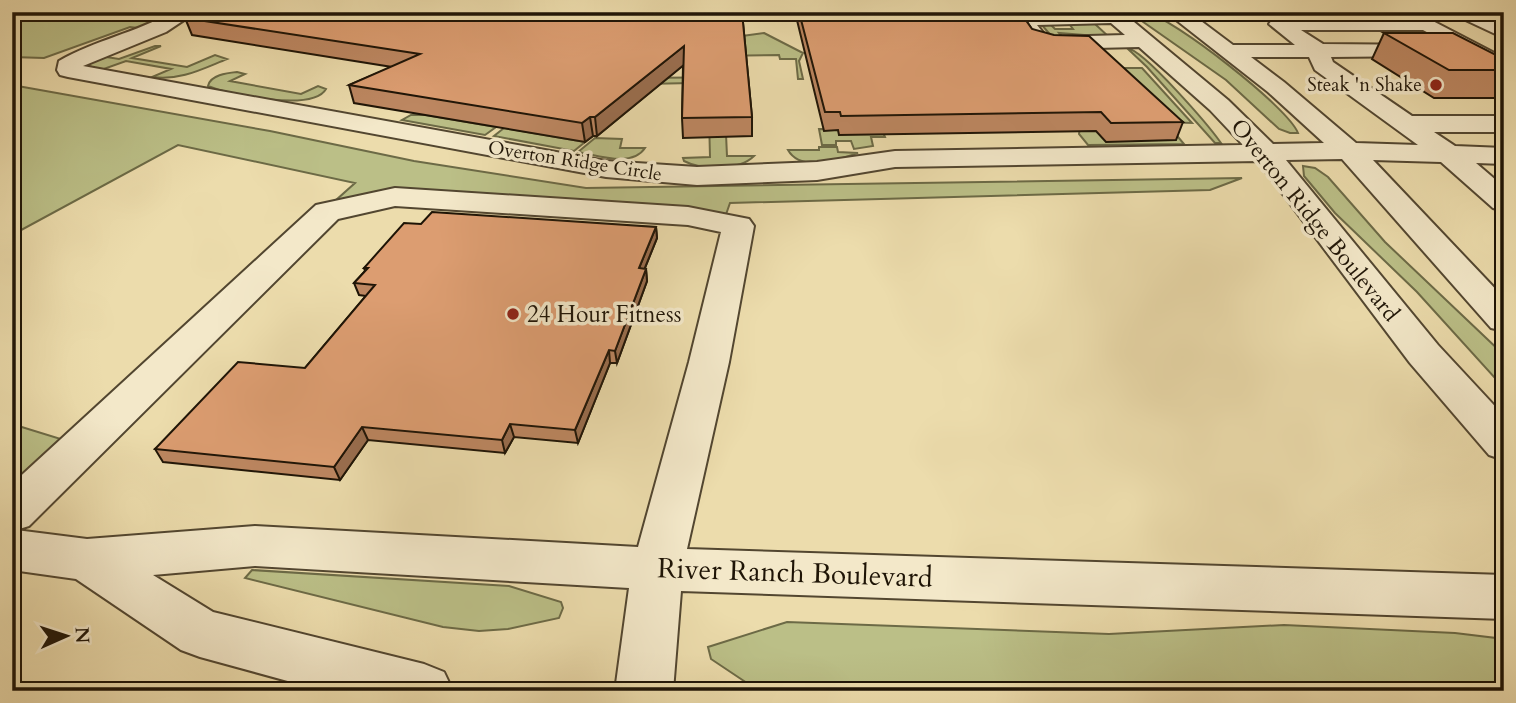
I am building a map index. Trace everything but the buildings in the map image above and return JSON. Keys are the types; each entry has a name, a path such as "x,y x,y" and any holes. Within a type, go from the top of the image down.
{"street":[{"name":"Overton Ridge Circle","path":"186,12 151,32 82,57 67,66 68,70 606,169 659,175 817,171 895,159 1265,152"},
{"path":"1177,12 1231,51 1349,151 1504,320"},
{"path":"1464,12 1504,32"},
{"path":"1404,13 1427,24 1468,60 1504,82"},
{"name":"Overton Ridge Boulevard","path":"1113,15 1219,104 1265,152 1424,354 1504,444"},
{"path":"1113,15 1035,19 1028,20 1025,24 1038,39 1051,43 1146,41"},
{"path":"1271,18 1427,24"},
{"path":"1271,18 1447,153 1501,198"},
{"path":"1231,51 1439,70"},
{"path":"1324,61 1468,60 1504,67"},
{"path":"1406,124 1501,123"},
{"path":"1265,152 1349,151 1504,156"},
{"path":"12,513 327,212 395,197 688,216 738,226 709,362 657,569 644,691"},
{"name":"River Ranch Boulevard","path":"12,550 87,560 255,546 657,569 1504,597"},
{"name":"River Ranch Boulevard","path":"87,560 200,633 424,691"}],"green space":[{"path":"35,12 154,12 143,20 156,20 146,29 130,27 44,58 12,57 12,22"},
{"path":"1129,12 1146,12 1160,18 1204,47 1274,104 1298,133 1279,129 1226,80"},
{"path":"1048,22 1055,29 1073,29 1070,25 1072,24 1095,24 1109,37 1059,33 1064,39 1053,38 1041,24"},
{"path":"764,33 803,53 799,61 803,79 798,79 796,59 780,59 779,55 643,57 639,78 740,77 740,82 644,84 641,88 629,78 631,64 648,48 652,38"},
{"path":"161,46 132,58 187,67 215,55 227,59 191,73 162,78 152,77 171,69 126,61 101,70 86,65 100,56 119,59"},
{"path":"1127,48 1161,74 1221,143 1215,143"},
{"path":"1105,68 1142,68 1192,123 1159,122"},
{"path":"237,72 245,74 230,81 301,94 318,86 326,89 318,96 288,101 233,94 208,86 215,77"},
{"path":"12,85 270,131 414,161 586,188 1242,178 1210,190 730,203 723,223 335,201 355,183 178,145 12,235"},
{"path":"725,112 727,156 754,156 739,164 720,168 684,161 683,158 710,157 709,117"},
{"path":"411,115 496,127 485,135 402,120"},
{"path":"1168,125 1184,144 1088,145 1079,134 1080,127"},
{"path":"504,128 585,142 574,151 494,136"},
{"path":"819,129 882,130 885,137 871,137 873,146 854,149 851,141 822,145"},
{"path":"595,138 622,139 620,148 645,148 639,154 623,159 578,152"},
{"path":"819,147 837,147 838,152 858,153 831,161 811,163 794,157 788,150 819,150"},
{"path":"1303,166 1315,168 1328,177 1385,242 1504,355 1504,388 1417,292 1335,213 1304,176"},
{"path":"12,424 64,440 12,513"},
{"path":"252,570 509,586 561,602 563,608 559,618 508,629 479,631 443,627 245,578"},
{"path":"787,622 1109,634 1284,625 1455,633 1504,639 1504,691 759,691 711,659 708,647"}],"place":[{"name":"Steak 'n Shake","path":"1436,85"},
{"name":"24 Hour Fitness","path":"513,314"}]}
